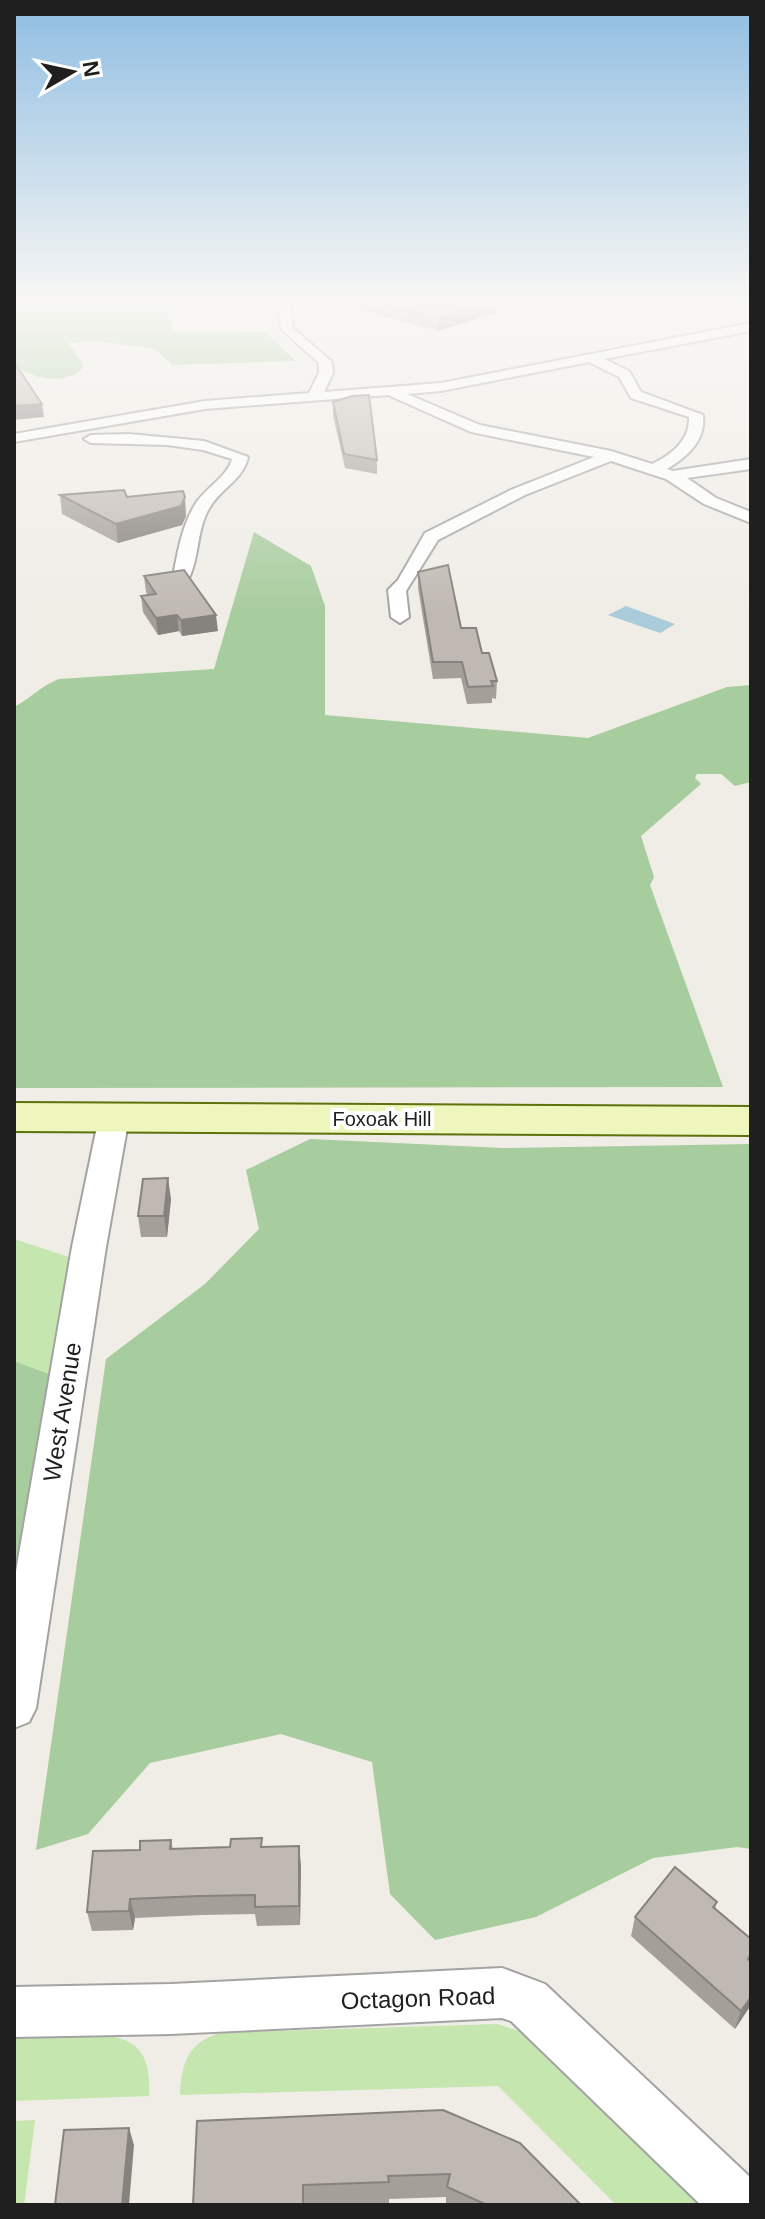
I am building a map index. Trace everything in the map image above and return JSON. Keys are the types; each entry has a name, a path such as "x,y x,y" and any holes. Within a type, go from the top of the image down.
{"main road":[{"name":"Foxoak Hill","path":"14,1117 751,1121"}],"street":[{"path":"14,438 181,408"},
{"path":"427,408 476,429 611,456 654,469 672,476 710,501 751,518"},
{"path":"654,469 669,463 698,429 696,415 674,408"},
{"path":"42,432 79,439 133,438 213,446 240,457 237,471 213,488 196,516 182,576"},
{"path":"400,617 397,590 405,583 431,537 519,492 611,456"},
{"path":"672,476 751,464"},
{"name":"West Avenue","path":"14,1708 88,1255 114,1117"},
{"name":"Octagon Road","path":"14,2012 171,2009 502,1993 527,2002 740,2205"}],"green space":[{"path":"254,532 311,566 325,606 325,715 588,738 727,687 751,685 751,782 735,786 721,774 697,774 695,778 701,784 641,836 654,877 650,885 723,1087 14,1088 14,707 59,679 214,669"},
{"path":"310,1139 503,1148 751,1144 751,1849 737,1847 653,1858 536,1917 435,1940 390,1894 372,1762 281,1734 150,1763 88,1834 36,1850 106,1359 205,1284 259,1229 246,1170"},
{"path":"14,1239 87,1263 68,1381 14,1361"},
{"path":"14,1361 68,1381 14,1685"},
{"path":"497,2024 526,2033 702,2205 616,2205 498,2086 180,2095 182,2073 188,2056 200,2043 219,2033"},
{"path":"98,2035 124,2040 140,2051 148,2070 149,2096 14,2101 14,2038"},
{"path":"35,2120 24,2205 14,2205 14,2121"}],"water":[{"path":"626,606 675,624 660,633 608,615"}],"building":[{"path":"334,408 371,408 377,460 344,454"},
{"path":"124,490 127,497 183,491 185,497 181,506 116,524 60,495"},
{"path":"448,565 461,628 476,628 482,653 489,653 497,681 491,681 493,686 468,687 462,662 433,662 418,572"},
{"path":"184,570 216,615 181,620 177,615 156,618 141,596 156,594 144,576"},
{"path":"168,1178 164,1216 138,1216 143,1179"},
{"path":"262,1838 261,1847 299,1846 299,1906 255,1907 255,1895 199,1896 130,1899 129,1911 87,1912 93,1851 140,1850 140,1841 171,1840 170,1849 230,1847 231,1839"},
{"path":"675,1867 717,1902 713,1907 751,1939 748,1959 751,1962 751,1997 741,2011 635,1917"},
{"path":"443,2110 520,2143 581,2205 487,2205 447,2187 450,2174 388,2176 389,2182 303,2185 303,2205 193,2205 197,2121"},
{"path":"129,2128 122,2205 55,2205 64,2130"}]}
